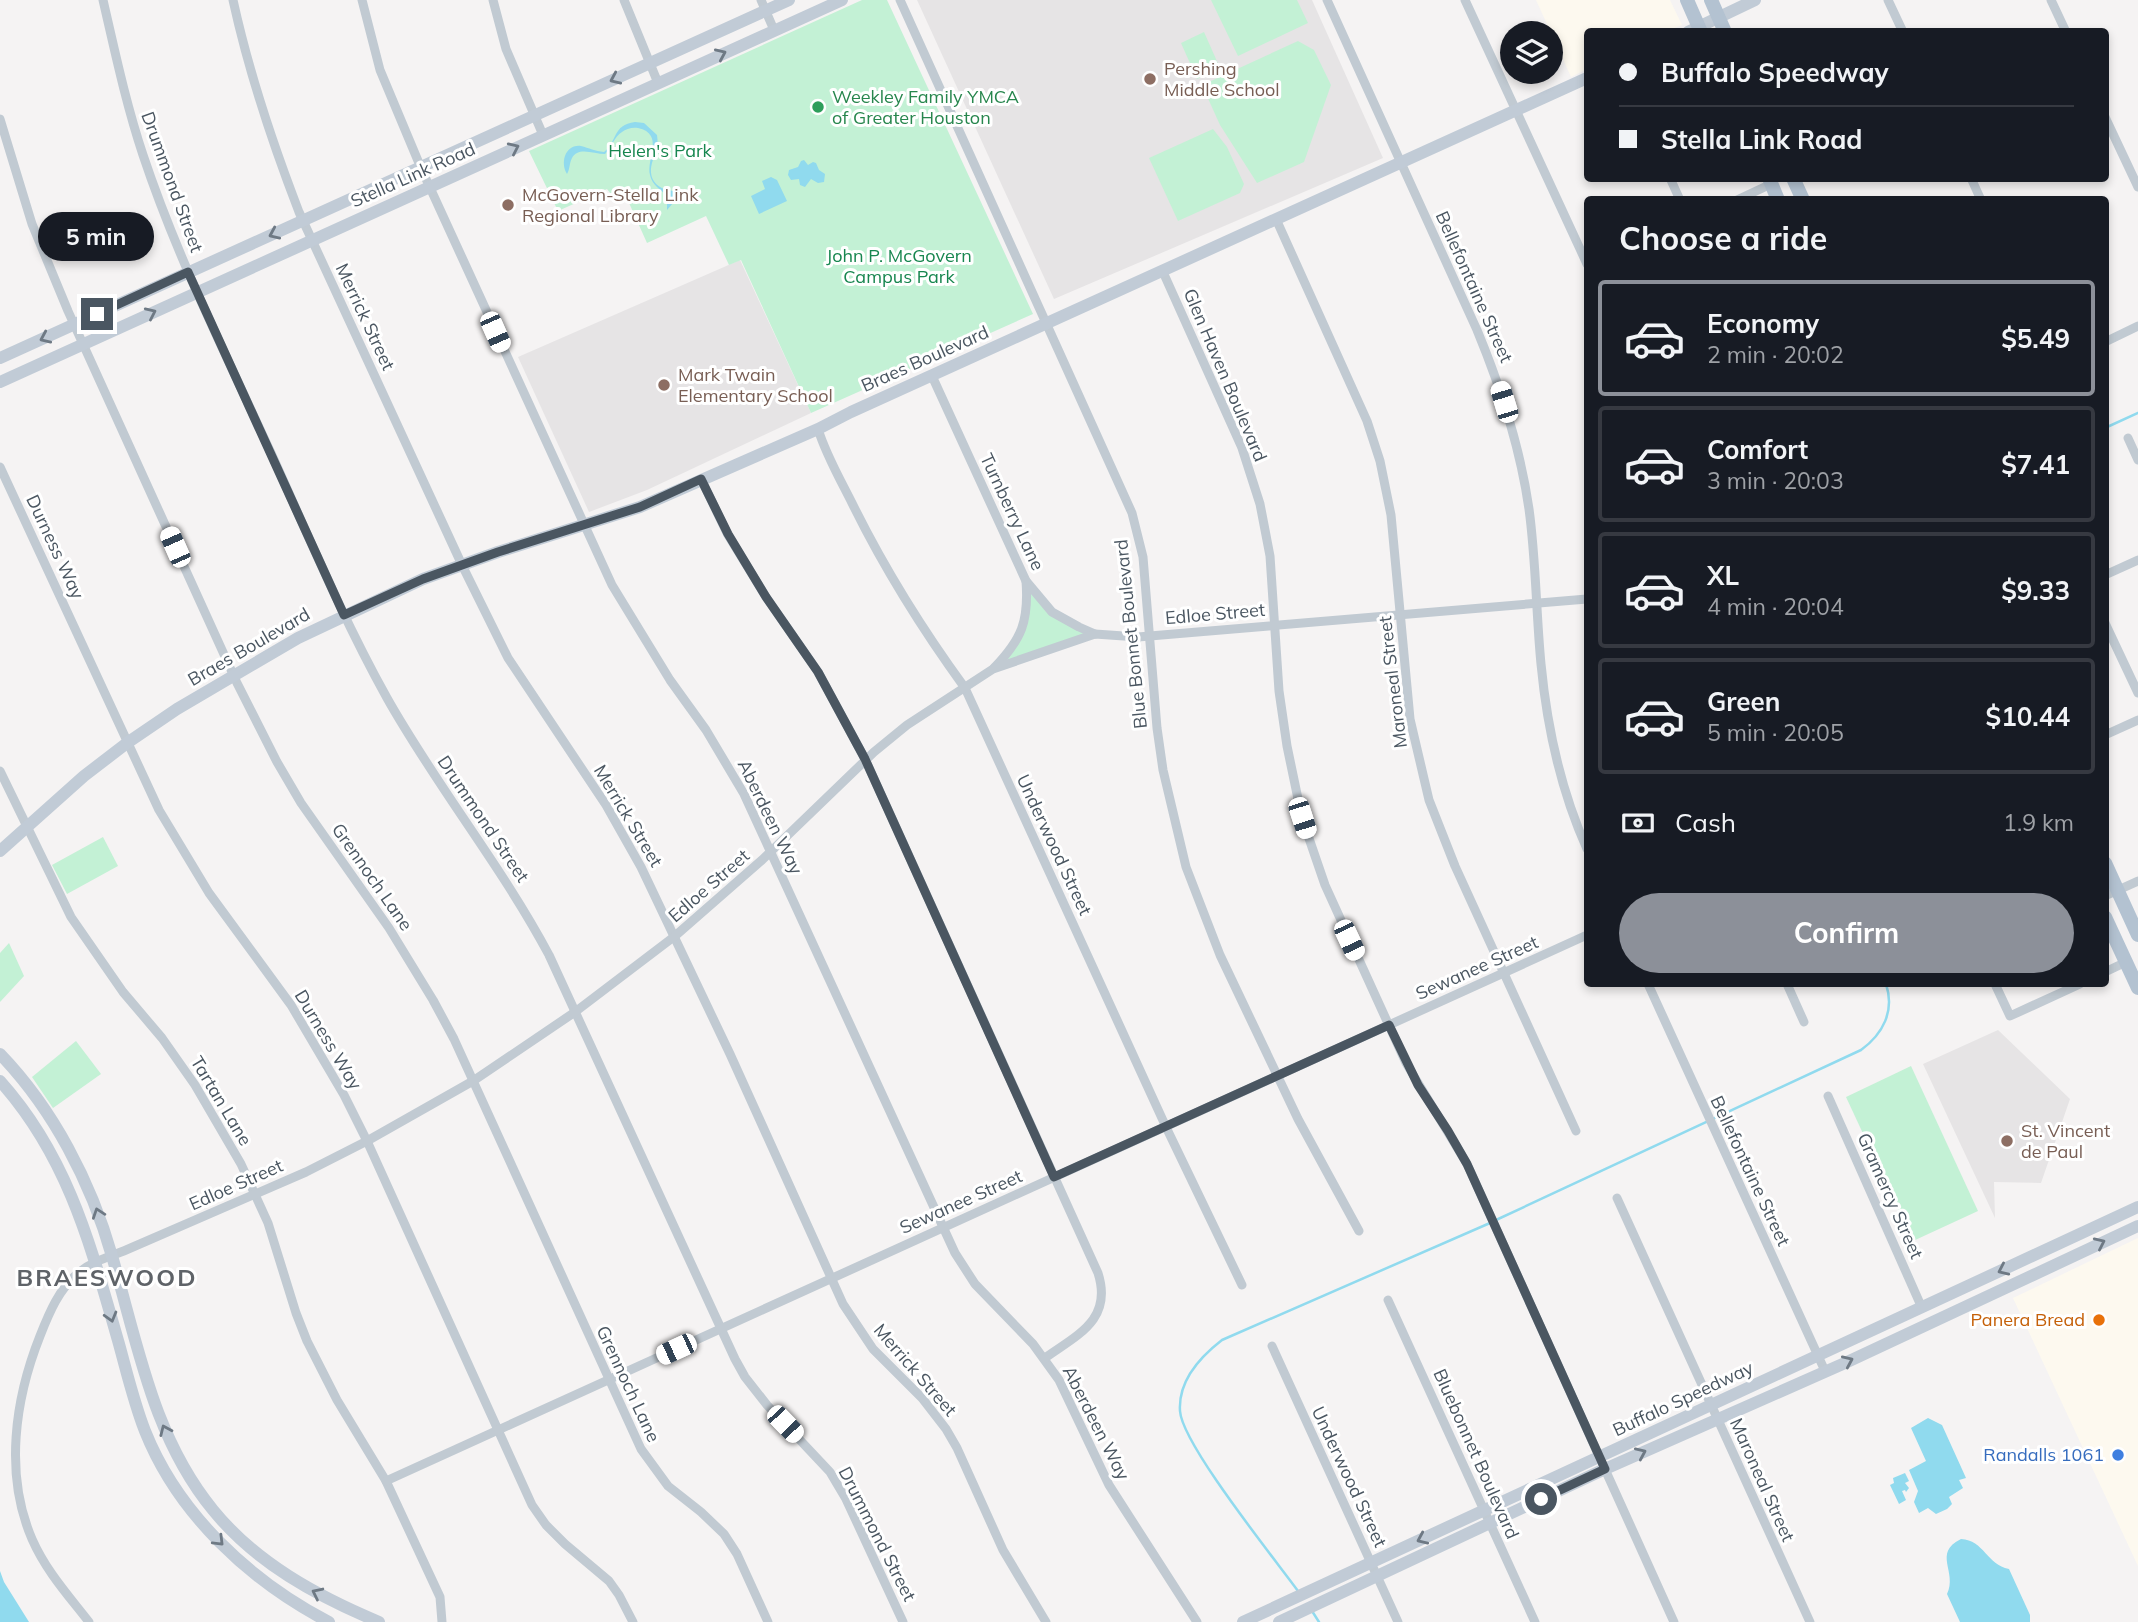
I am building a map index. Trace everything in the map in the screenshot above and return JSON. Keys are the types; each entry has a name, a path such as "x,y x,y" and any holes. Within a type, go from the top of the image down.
{"main road":[{"name":"Stella Link Road","path":"0,358 649,63 763,5 789,0"},
{"name":"Stella Link Road","path":"0,382 842,0"},
{"path":"1687,0 1695,28"},
{"path":"1711,0 1723,28"},
{"path":"1700,28 1755,0"},
{"name":"Braes Boulevard","path":"0,850 84,776 127,743 177,709 298,638 344,615 390,593 462,565 640,507 818,429 1584,79"},
{"path":"2111,893 2138,935"},
{"path":"2109,923 2132,958 2138,988"},
{"path":"0,1054 46,1112 76,1162 94,1202 112,1255 144,1373 162,1426 179,1461 212,1509 264,1559 304,1587 379,1622"},
{"path":"0,1080 32,1121 64,1177 80,1212 144,1429 173,1485 200,1521 236,1558 286,1598 329,1622"},
{"path":"32,1121 46,1112"},
{"name":"Buffalo Speedway","path":"1279,1622 1377,1576 1487,1517 1602,1463 1711,1405 2138,1207"},
{"name":"Buffalo Speedway","path":"1602,1463 1718,1419 2138,1226"},
{"path":"2063,1261 2065,1241"},
{"path":"200,1521 212,1509"},
{"name":"Buffalo Speedway","path":"1243,1622 1371,1562 1487,1517"}],"street":[{"name":"Drummond Street","path":"103,0 127,104 143,155 188,272 344,615 429,770 525,910 549,955 745,1377 767,1405 830,1472 846,1499 903,1622"},
{"name":"Merrick Street","path":"233,0 247,66 303,220 462,565 508,658 619,826 675,936 831,1279 857,1327 946,1429 1007,1558 1046,1622"},
{"name":"Aberdeen Way","path":"362,0 380,70 429,188 584,526 632,622 725,760 771,852 955,1253 975,1284 1045,1358 1070,1400 1118,1501 1197,1622"},
{"path":"493,0 506,49 544,135"},
{"path":"624,0 658,83"},
{"name":"Blue Bonnet Boulevard","path":"900,0 1132,513 1143,557 1163,770 1186,867 1220,955 1303,1129 1359,1231"},
{"name":"Bellefontaine Street","path":"1327,0 1477,330 1503,396 1529,510 1541,665 1555,753 1573,817 1584,842"},
{"path":"1465,0 1584,258"},
{"path":"1888,0 1901,28"},
{"path":"2051,0 2064,28"},
{"path":"763,5 774,30"},
{"name":"Grennoch Lane","path":"0,119 32,224 74,325 233,676 301,803 389,928 428,991 473,1081 641,1449 660,1477 714,1522 731,1544 768,1622"},
{"path":"2109,125 2138,187"},
{"path":"1744,196 1768,182"},
{"name":"Maroneal Street","path":"1276,219 1367,421 1380,461 1391,515 1410,719 1429,800 1455,866 1576,1131"},
{"name":"Glen Haven Boulevard","path":"1163,272 1242,447 1260,504 1269,556 1279,691 1287,746 1302,818 1325,885 1418,1085 1467,1164 1674,1622"},
{"path":"2109,340 2138,326"},
{"name":"Turnberry Lane","path":"932,376 1026,581 1052,612 1095,634"},
{"name":"Underwood Street","path":"818,429 827,453 879,556 933,644 965,688 1166,1127 1242,1285"},
{"path":"2128,438 2138,460"},
{"name":"Durness Way","path":"0,467 159,810 209,893 291,1005 344,1095 532,1505 546,1525 608,1581 619,1595 633,1622"},
{"path":"701,479 733,543 766,597 818,672 865,759 1098,1273 1102,1299 1097,1316 1091,1325 1045,1358"},
{"path":"2109,573 2138,560"},
{"path":"993,669 1013,649 1023,627 1028,607 1026,581"},
{"name":"Edloe Street","path":"89,1622 58,1584 31,1537 20,1497 16,1437 27,1371 51,1308 65,1286 95,1261 255,1195 367,1141 473,1081 575,1012 675,936 771,852 865,759 907,725 993,669 1095,634 1149,636 1584,599"},
{"path":"2109,631 2138,693"},
{"path":"2109,733 2138,720"},
{"name":"Tartan Lane","path":"0,771 71,917 123,992 162,1038 221,1128 255,1195 276,1245 296,1313 320,1369 386,1481 440,1597 442,1622"},
{"path":"2111,893 2138,881"},
{"name":"Sewanee Street","path":"386,1481 1584,936"},
{"path":"2109,970 2132,958"},
{"name":"Bellefontaine Street","path":"1649,987 1825,1371"},
{"path":"1788,987 1804,1022"},
{"path":"1996,987 2010,1016 2073,987"},
{"name":"Gramercy Street","path":"1828,1096 1922,1308"},
{"name":"Maroneal Street","path":"1617,1198 1810,1622"},
{"name":"Bluebonnet Boulevard","path":"1388,1300 1535,1622"},
{"name":"Underwood Street","path":"1272,1346 1398,1622"}],"shaded area":[{"name":"Pershing Middle School","path":"917,0 1312,0 1383,158 1054,299"},
{"path":"1536,0 1670,0 1682,25 1674,28 1584,28 1584,70 1571,77 1563,59 1563,21 1546,21"},
{"name":"Mark Twain Elementary School","path":"740,260 811,413 647,490 589,512 518,357"},
{"name":"St. Vincent de Paul","path":"1998,1030 2070,1099 2041,1183 1994,1182 1995,1218 1923,1064"},
{"path":"2138,1238 2138,1566 2013,1298"}],"green space":[{"path":"862,0 887,0 1033,314 811,413 741,260 729,265 706,216 647,243 625,194 614,198 607,189 558,211 529,151"},
{"path":"1211,0 1297,0 1308,23 1238,56"},
{"path":"1204,32 1220,68 1197,79 1181,43"},
{"path":"1298,41 1314,50 1331,85 1304,162 1257,183 1220,125 1206,94 1211,81"},
{"path":"1213,129 1227,147 1244,184 1240,193 1178,221 1149,158"},
{"path":"1026,581 1052,612 1095,634 993,669 1019,637"},
{"path":"103,837 118,866 67,894 52,865"},
{"path":"9,943 24,976 0,1002 0,953"},
{"path":"76,1041 101,1074 53,1108 32,1077"},
{"path":"1911,1066 1978,1211 1913,1241 1846,1097"}],"water":[{"path":"635,122 644,123 657,135 651,171 655,182 664,189 684,190 687,193 679,196 667,210 667,196 651,179 649,169 653,141 646,131 629,128 617,137 605,154 578,152 572,158 567,174 565,170 565,155 571,148 581,146 604,152 622,126"},
{"path":"804,160 808,165 816,163 819,170 825,174 824,182 818,183 811,179 805,187 800,185 799,179 791,180 789,170 798,167"},
{"path":"771,177 777,180 787,201 759,214 751,196 765,189 762,181"},
{"path":"1928,1418 1942,1425 1966,1478 1959,1480 1963,1488 1949,1497 1952,1504 1936,1514 1928,1508 1919,1513 1914,1502 1918,1491 1909,1470 1926,1461 1911,1428"},
{"path":"1905,1473 1909,1481 1905,1483 1909,1488 1906,1492 1902,1491 1906,1500 1899,1504 1890,1485 1894,1483 1893,1478"},
{"path":"1961,1539 1969,1540 1995,1563 2009,1569 2030,1615 2030,1622 1960,1622 1947,1594 1950,1578 1947,1557 1948,1550"},
{"path":"0,1571 4,1582 29,1622 0,1622"}],"waterway":[{"path":"2109,426 2138,413"},
{"path":"1496,1220 1861,1050 1875,1037 1885,1021 1889,1003 1887,987"},
{"path":"1298,1591 1231,1501 1196,1448 1180,1411 1180,1400 1187,1380 1199,1362 1222,1340 1490,1223"},
{"path":"1312,1611 1319,1622"}],"place":[{"name":"Pershing Middle School","path":"1150,79"},
{"name":"Weekley Family YMCA of Greater Houston","path":"818,107"},
{"name":"McGovern-Stella Link Regional Library","path":"508,205"},
{"name":"Mark Twain Elementary School","path":"664,385"},
{"name":"St. Vincent de Paul","path":"2007,1141"},
{"name":"Panera Bread","path":"2099,1320"},
{"name":"Randalls 1061","path":"2118,1455"}],"district":[{"name":"BRAESWOOD","path":"107,1278"}],"route":[{"path":"97,314 188,272 344,615 423,579 640,507 701,479 728,534 766,597 818,672 865,759 1054,1177 1389,1025 1418,1085 1467,1164 1605,1469 1541,1499"}],"park label":[{"name":"Helen's Park","path":"660,151"},
{"name":"John P. McGovern Campus Park","path":"899,266"}]}
